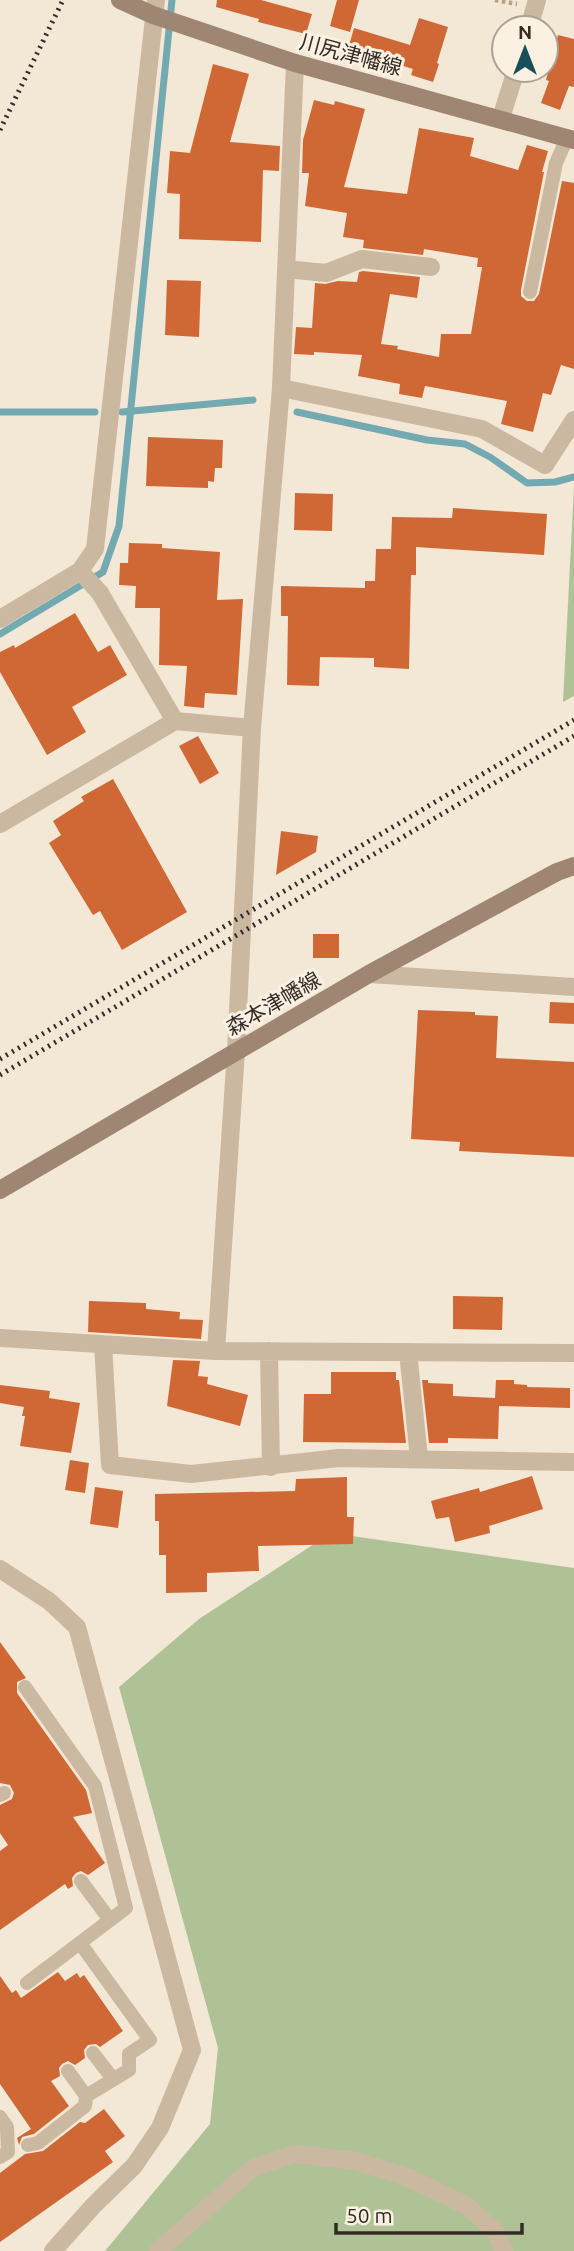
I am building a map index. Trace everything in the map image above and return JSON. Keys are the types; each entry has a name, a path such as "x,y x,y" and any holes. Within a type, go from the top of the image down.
{"main road":[{"name":"川尻津幡線","path":"120,0 157,11 187,26 295,63 571,139"},
{"name":"森本津幡線","path":"0,1190 369,974 557,872 574,866"}],"street":[{"path":"0,619 81,573 95,549 157,11"},
{"path":"216,1350 236,1051 252,728 281,388 295,63"},
{"path":"501,118 512,84"},
{"path":"286,269 326,273 362,259 431,267"},
{"path":"281,388 482,429 545,465 574,420"},
{"path":"81,573 100,593 175,721"},
{"path":"0,824 175,721 252,728"},
{"path":"369,974 574,988"},
{"path":"0,1338 216,1350 574,1353"},
{"path":"103,1344 110,1465 191,1474 339,1458 574,1462"},
{"path":"269,1351 271,1466"},
{"path":"408,1352 419,1458"},
{"path":"0,1569 49,1601 77,1627 192,2049 160,2128 134,2166 53,2251"},
{"path":"158,2251 253,2168 296,2154 356,2161 409,2178 466,2205 496,2232 505,2251"}],"lane":[{"path":"530,292 556,163 571,139"},
{"path":"25,1687 96,1786 126,1908 27,1983"},
{"path":"81,1881 110,1920"},
{"path":"80,1943 150,2040 129,2054 129,2070 86,2096"},
{"path":"93,2053 113,2079"},
{"path":"0,2117 7,2127 14,2151 38,2143 85,2106 86,2096 68,2071"}],"green space":[{"path":"574,486 574,696 563,702"},
{"path":"331,1533 574,1568 574,2251 105,2251 210,2124 218,2048 119,1687 199,1619"}],"building":[{"path":"217,0 261,0 312,14 306,34 258,22 259,19 216,7"},
{"path":"337,0 359,0 350,32 330,26"},
{"path":"419,18 448,27 433,82 411,75 413,69 348,49 354,28 410,45"},
{"path":"560,36 574,39 574,87 569,86 560,110 541,103 548,84 560,84"},
{"path":"213,64 249,74 230,142 280,146 279,171 263,170 261,242 179,239 180,194 167,193 170,151 190,153"},
{"path":"314,100 334,105 335,101 365,109 344,187 407,194 419,128 474,138 470,156 518,170 527,145 548,151 521,290 521,296 527,301 534,301 539,294 562,181 574,183 574,369 561,365 551,395 543,393 533,432 501,424 507,401 425,386 422,398 399,394 400,384 358,376 362,355 314,352 314,355 294,354 296,327 312,328 315,283 357,282 359,272 363,271 420,277 417,298 390,294 381,344 439,357 441,334 471,334 482,267 477,267 478,258 424,249 423,255 363,248 364,240 343,237 347,213 305,206 309,173 302,173 303,140"},
{"path":"167,280 201,281 199,337 165,335"},
{"path":"148,437 223,440 222,468 215,468 214,482 208,481 208,488 146,486"},
{"path":"295,493 333,494 332,531 294,530"},
{"path":"453,508 547,514 544,555 416,547 416,575 411,575 409,669 374,667 374,658 320,657 319,686 287,685 288,616 281,616 281,586 365,588 365,581 375,581 376,549 391,549 392,517 452,518"},
{"path":"129,543 162,544 162,548 220,552 217,600 243,599 237,695 205,693 204,708 184,706 187,666 159,665 160,608 135,608 136,586 119,585 120,563 128,563"},
{"path":"75,613 98,652 110,645 127,675 72,707 86,732 47,755 0,672 0,652 14,645 15,648"},
{"path":"198,736 219,773 200,784 179,746"},
{"path":"113,779 187,912 122,950 100,911 93,915 49,843 61,835 53,821 84,801 81,797"},
{"path":"281,831 318,836 316,852 276,875"},
{"path":"313,934 339,934 339,958 313,958"},
{"path":"550,1002 574,1003 574,1024 549,1023"},
{"path":"418,1010 475,1012 475,1015 498,1016 496,1058 574,1062 574,1157 459,1151 460,1142 411,1139"},
{"path":"453,1296 503,1297 502,1330 453,1329"},
{"path":"89,1301 146,1303 146,1309 180,1312 179,1319 203,1320 201,1339 88,1332"},
{"path":"173,1360 200,1361 198,1376 208,1377 207,1384 248,1395 240,1426 167,1406"},
{"path":"331,1372 396,1372 406,1443 303,1442 304,1394 331,1394"},
{"path":"422,1380 428,1380 428,1383 453,1384 453,1396 495,1398 496,1380 514,1380 514,1384 527,1387 570,1388 570,1408 499,1406 498,1439 448,1438 448,1443 429,1443"},
{"path":"0,1385 50,1391 49,1398 80,1403 71,1453 20,1446 24,1407 0,1403"},
{"path":"70,1460 89,1463 85,1493 65,1490"},
{"path":"532,1476 543,1509 489,1526 490,1533 455,1542 449,1517 436,1519 431,1501 479,1488 480,1492"},
{"path":"347,1477 347,1517 354,1517 353,1544 258,1546 259,1571 207,1573 207,1592 166,1593 166,1555 159,1555 159,1521 155,1521 155,1494 295,1491 296,1479"},
{"path":"95,1487 123,1491 118,1528 90,1524"},
{"path":"0,1642 26,1678 17,1682 17,1693 86,1790 92,1813 73,1817 105,1863 88,1875 81,1871 76,1873 72,1878 73,1886 68,1889 65,1884 0,1930 0,1851 8,1845 0,1833 0,1805 12,1799 14,1793 10,1785 0,1783"},
{"path":"58,1972 65,1981 77,1973 80,1978 84,1975 123,2031 100,2047 96,2044 88,2045 84,2050 85,2058 75,2065 68,2061 62,2064 59,2068 60,2076 51,2081 69,2106 34,2134 22,2137 19,2145 17,2138 31,2129 0,2084 0,1976 12,1993 16,1990 21,1998"},
{"path":"104,2109 125,2136 105,2151 113,2162 0,2242 0,2173 25,2154 43,2151 80,2122 85,2123"}],"waterway":[{"path":"0,634 103,572 119,526 172,0"},
{"path":"122,412 253,400"},
{"path":"0,412 95,412"},
{"path":"297,412 427,440 465,444 490,457 527,483 555,482 574,477"}],"railway":[{"path":"0,130 63,0"},
{"path":"0,1059 574,720"},
{"path":"0,1075 574,736"}]}
